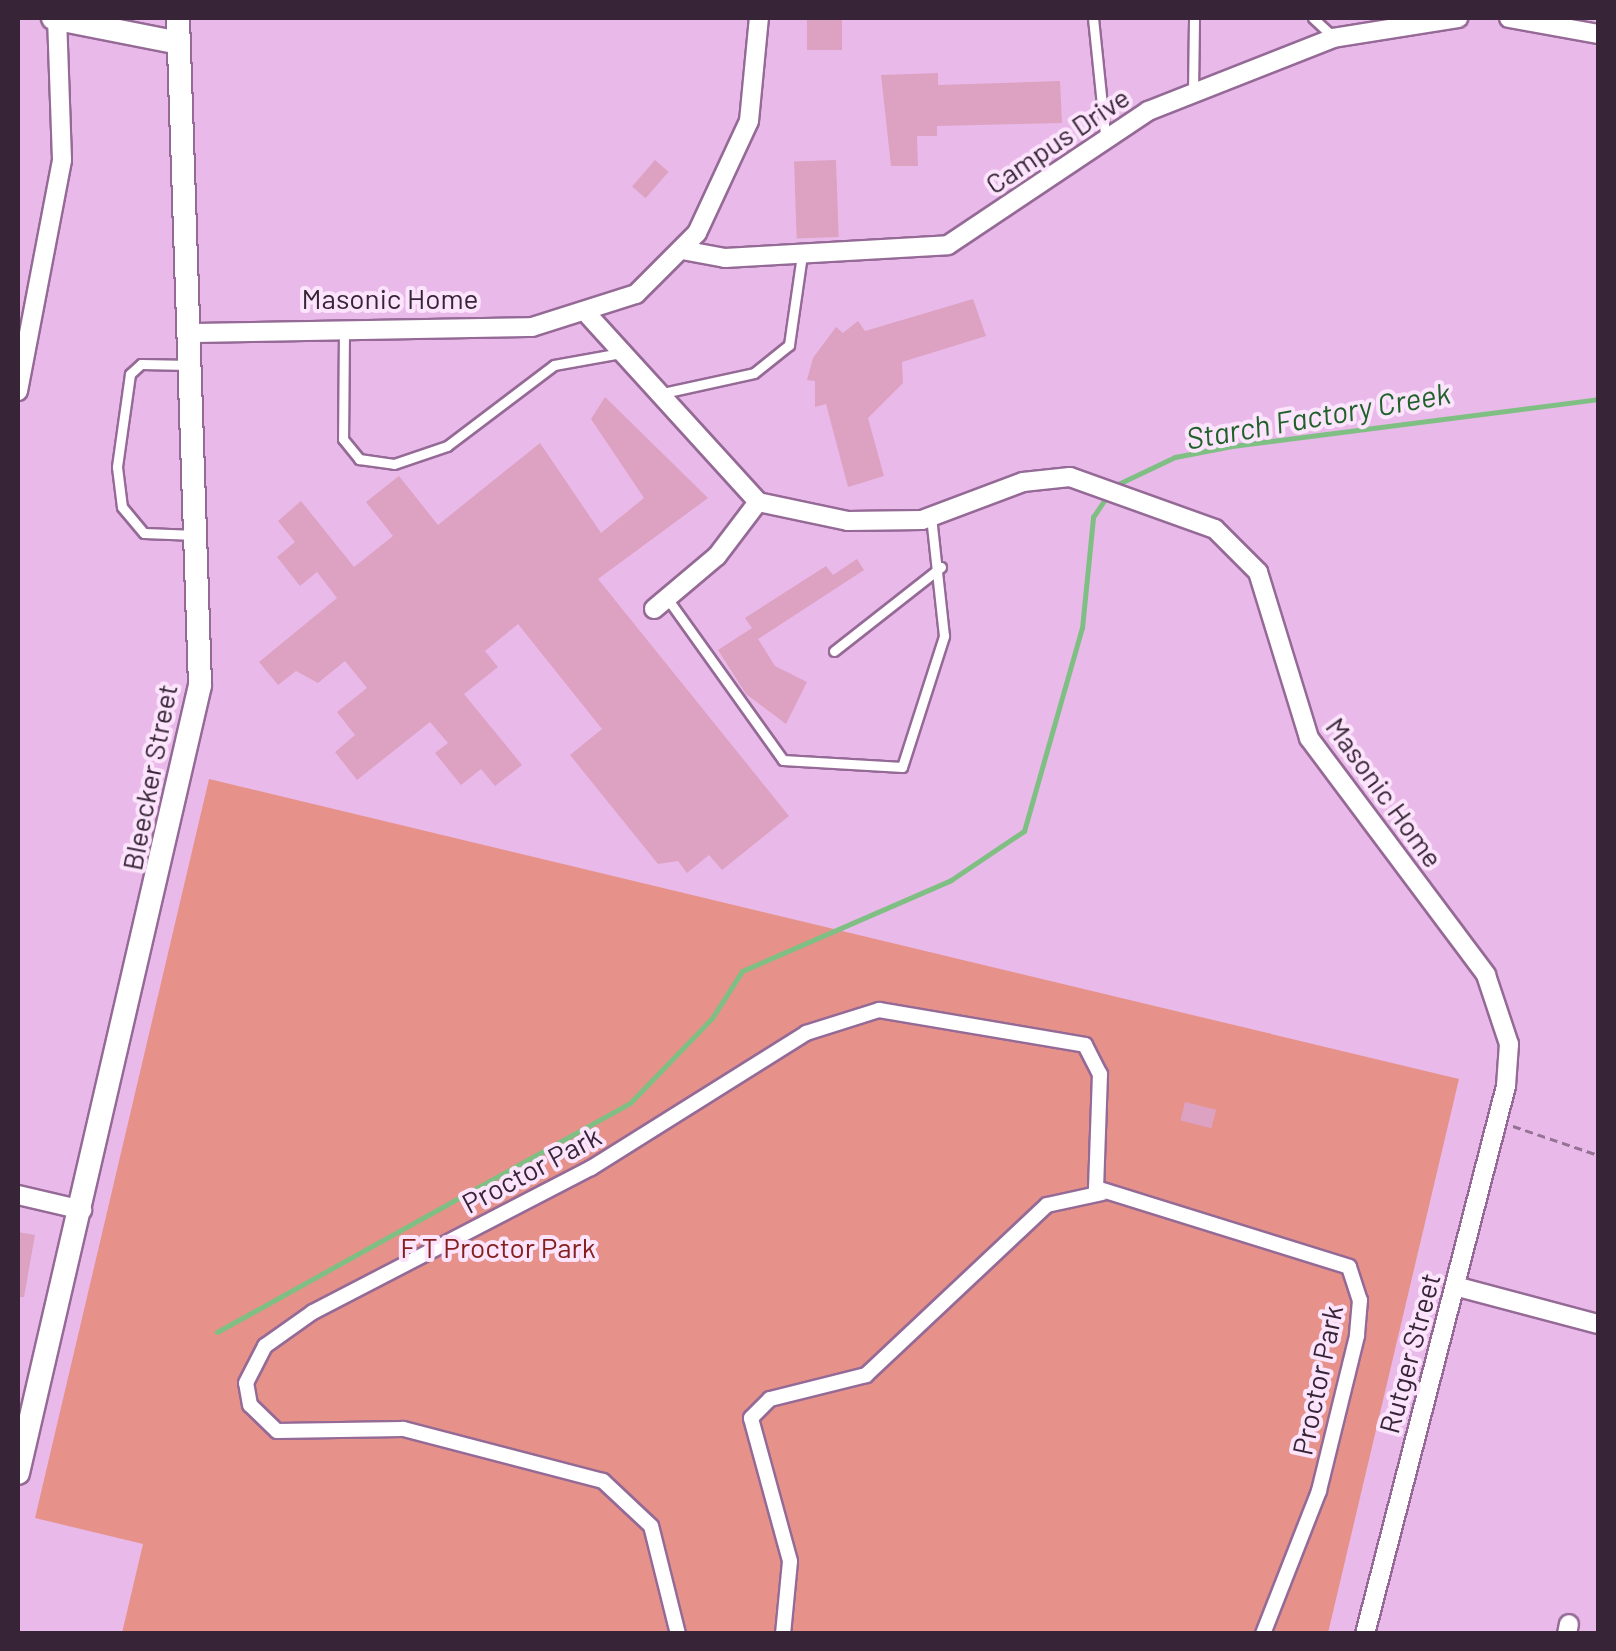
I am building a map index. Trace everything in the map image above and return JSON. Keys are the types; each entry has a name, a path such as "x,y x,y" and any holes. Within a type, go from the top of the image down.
{"street":[{"path":"18,391 62,160 56,18 179,43"},
{"name":"Bleecker Street","path":"18,1473 190,755 200,685 178,18"},
{"name":"Masonic Home","path":"190,333 344,325 532,327 588,316 636,294 682,250 749,121 759,18"},
{"name":"Campus Drive","path":"682,250 802,255 948,245 1105,134 1193,92 1334,38 1458,18"},
{"path":"1509,18 1598,34"},
{"path":"588,316 758,502 730,543 660,604"},
{"name":"Masonic Home","path":"758,502 848,521 930,518 1023,482 1070,477 1165,504 1242,551 1270,593 1309,738 1486,974 1508,1044 1506,1086"},
{"name":"Proctor Park","path":"678,1634 651,1526 603,1481 403,1429 278,1431 250,1405 252,1364 313,1312 591,1168 806,1033 879,1010 1086,1045 1100,1074 1090,1165 1102,1193"},
{"name":"Rutger Street","path":"1364,1634 1506,1086"},
{"name":"Proctor Park","path":"783,1634 790,1561 750,1418 770,1399 866,1375 1047,1205 1102,1193 1338,1257 1356,1280 1357,1336 1319,1491 1264,1634"},
{"path":"18,1195 82,1210"},
{"path":"1455,1286 1598,1324"}],"lane":[{"path":"1093,18 1105,134"},
{"path":"1193,92 1194,18"},
{"path":"1313,18 1334,38"},
{"path":"660,394 754,373 790,345 802,255"},
{"path":"344,325 348,450 394,464 457,438 554,365 624,353"},
{"path":"192,365 140,364 130,374 117,467 122,507 144,533 198,535"},
{"path":"660,604 782,760 902,767 944,636 941,568 930,518"},
{"path":"834,651 941,568"}],"path":[{"path":"1497,1120 1598,1155"}],"green space":[{"name":"F T Proctor Park","path":"209,779 1459,1079 1328,1633 122,1633 143,1544 35,1518"}],"building":[{"path":"807,18 842,18 842,50 807,50"},
{"path":"938,73 938,85 1060,81 1062,123 937,126 937,136 917,136 918,166 891,166 881,75"},
{"path":"655,160 669,172 646,198 632,186"},
{"path":"836,160 839,237 797,238 794,161"},
{"path":"973,299 986,336 902,362 903,383 868,418 884,476 848,487 826,404 815,407 815,381 807,380 813,358 836,327 843,333 858,321 865,331"},
{"path":"605,397 708,498 598,579 789,816 722,870 709,855 687,873 678,861 658,864 570,755 602,729 518,624 485,651 498,667 464,694 522,765 495,786 481,769 461,785 435,753 448,743 430,722 357,780 335,752 355,735 337,712 367,688 345,661 318,683 296,671 278,685 259,662 337,598 317,572 300,586 277,557 295,542 278,521 301,501 354,567 393,536 366,502 399,476 438,525 540,443 601,533 644,498 591,419"},
{"path":"857,559 864,570 758,639 775,666 807,682 786,724 746,694 718,650 752,628 745,618 826,566 833,575"},
{"path":"1185,1102 1216,1110 1211,1128 1180,1120"},
{"path":"18,1232 35,1235 24,1297 18,1297"}],"waterway":[{"name":"Starch Factory Creek","path":"1114,486 1175,457 1232,446 1598,399"},
{"name":"Starch Factory Creek","path":"217,1332 630,1103 712,1018 742,971 951,880 1024,831 1082,628 1093,517 1108,495"}]}
